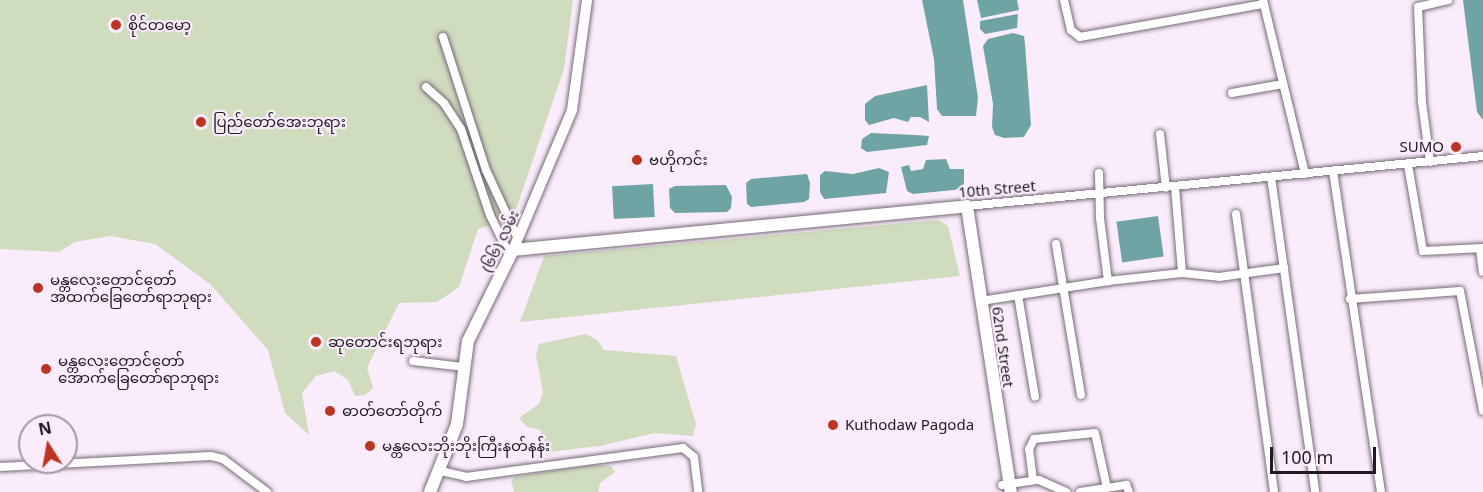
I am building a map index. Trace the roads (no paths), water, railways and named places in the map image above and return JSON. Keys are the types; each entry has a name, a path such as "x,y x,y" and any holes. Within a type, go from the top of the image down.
{"main road":[{"name":"10th Street","path":"514,248 963,207"},
{"name":"62nd Street","path":"963,207 1006,488"},
{"name":"(၆၆) လမ်း","path":"430,492 441,471 457,424 463,367 471,334 514,248"},
{"name":"62nd Street","path":"972,270 981,301 993,405"}],"street":[{"name":"(၆၆) လမ်း","path":"514,248 572,110 587,0"},
{"path":"1064,0 1071,30 1080,37 1263,2 1305,174"},
{"path":"1430,162 1422,102 1418,7 1448,0"},
{"path":"443,37 514,248"},
{"path":"1232,93 1283,84"},
{"path":"426,87 461,129 487,206 514,248"},
{"path":"1160,134 1171,187 1182,273"},
{"name":"10th Street","path":"963,207 1483,156"},
{"path":"1408,165 1423,251 1482,248 1483,272"},
{"path":"1333,171 1350,299 1382,492"},
{"path":"1100,173 1108,281"},
{"path":"1270,177 1315,492"},
{"path":"1236,214 1274,492"},
{"path":"1056,244 1081,396"},
{"path":"981,301 1108,281 1182,273 1214,277 1284,268"},
{"path":"1350,299 1415,293 1462,293 1483,411"},
{"path":"1018,295 1035,397"},
{"path":"413,361 463,367"},
{"path":"1033,480 1029,449 1034,439 1095,433 1107,488"},
{"path":"441,471 466,477 664,449 690,450 698,492"},
{"path":"0,467 211,456 223,459 267,492"},
{"path":"1006,488 1033,480 1066,492"},
{"path":"1080,492 1126,485 1129,492"}],"place":[{"name":"စိုင်တမော့","path":"116,25"},
{"name":"ပြည်တော်အေးဘုရား","path":"201,122"},
{"name":"SUMO","path":"1456,147"},
{"name":"ဗဟိုကင်း","path":"637,160"},
{"name":"မန္တ‌လေးတောင်တော် အထက်ခြေတော်ရာဘုရား‌","path":"38,288"},
{"name":"ဆုတောင်းရဘုရား","path":"316,342"},
{"name":"မန္တ‌လေးတောင်တော် အောက်ခြေတော်ရာဘုရား‌","path":"46,369"},
{"name":"ဓာတ်တော်တိုက်","path":"330,411"},
{"name":"Kuthodaw Pagoda","path":"833,425"},
{"name":"မန္တလေးဘိုးဘိုးကြီးနတ်နန်း","path":"370,446"}]}
